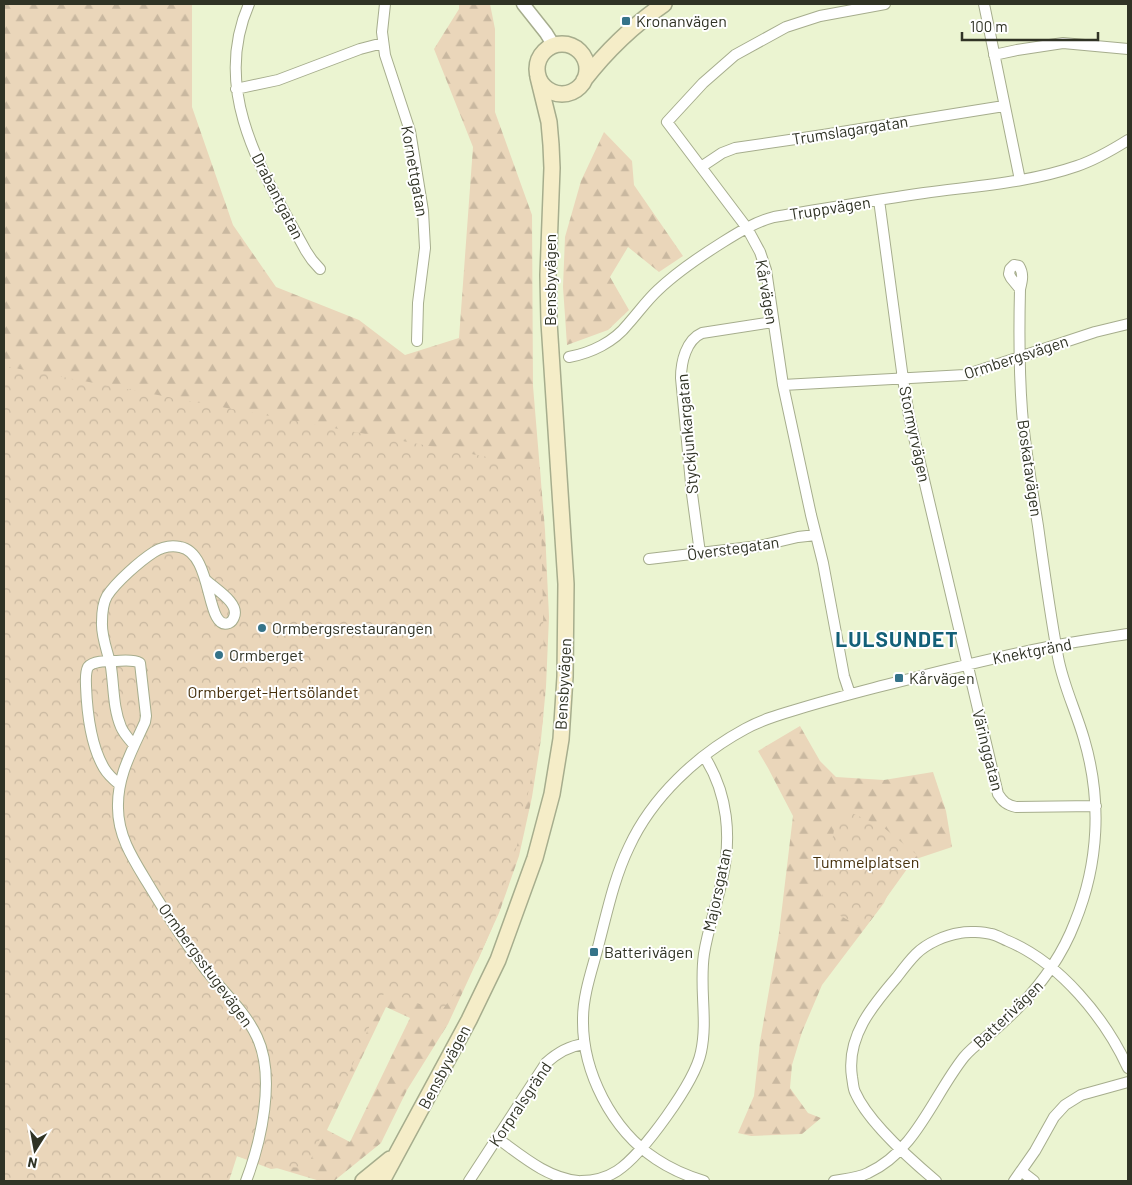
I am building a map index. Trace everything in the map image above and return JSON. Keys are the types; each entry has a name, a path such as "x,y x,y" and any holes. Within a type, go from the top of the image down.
{"main road":[{"path":"624,35 596,64 577,89 568,93 557,94 549,91 538,78 538,60 543,53 554,46 567,45 587,52 607,47 664,4"},
{"path":"574,48 581,54 585,62 586,74 583,82"},
{"name":"Bensbyvägen","path":"382,1181 469,1020 498,960 535,858 552,794 561,737 565,661 566,584 549,322 548,275 552,168 549,122 538,78"},
{"name":"Bensbyvägen","path":"551,150 553,111 558,100 568,93"},
{"path":"363,1181 388,1161 402,1145"},
{"path":"388,1181 402,1145"}],"street":[{"name":"Drabantgatan","path":"248,4 242,20 236,49 236,89 240,107 262,172 306,251 320,269"},
{"name":"Kornettgatan","path":"385,4 382,26 383,43 388,65 410,131 423,211 425,248 418,303 417,341"},
{"path":"523,4 554,46"},
{"name":"Kårvägen","path":"850,694 844,676 824,564 783,386 766,270 760,252 747,228 667,122 703,82 735,55 786,27 820,16 885,4"},
{"path":"984,4 1020,180"},
{"path":"236,89 278,80 360,49 383,43"},
{"path":"994,55 1063,43 1128,49"},
{"name":"Trumslagargatan","path":"701,167 722,153 734,148 1004,106"},
{"name":"Truppvägen","path":"570,358 610,341 627,326 656,291 680,270 695,259 758,222 774,217 879,200 1020,180 1078,166 1128,140"},
{"name":"Stormyrvägen","path":"879,200 909,416 967,664"},
{"name":"Boskatavägen","path":"1020,289 1022,412 1026,450 1056,645"},
{"name":"Styckjunkargatan","path":"700,553 692,494 681,378 682,363 694,339 702,333 773,322"},
{"name":"Ormbergsvägen","path":"783,386 965,375 1095,332 1128,324"},
{"name":"Överstegatan","path":"649,559 759,546 816,535"},
{"path":"134,745 124,734 120,725 114,698 110,661 102,623 107,596 137,565 159,549 171,546 181,547 191,552 195,556 206,580"},
{"name":"Knektgränd","path":"850,694 967,664 1056,645 1128,634"},
{"name":"Batterivägen","path":"834,1181 867,1174 888,1161 901,1149 924,1120 943,1086 966,1055 998,1027 1044,980 1058,959 1075,923 1086,890 1093,856 1096,806 1087,749 1058,660 1056,645"},
{"name":"Ormbergsstugevägen","path":"120,785 105,770 100,760 92,732 87,701 86,677 87,669 91,664 110,661 134,661 140,663 146,716 120,785 119,821 132,858 190,950 245,1018 254,1031 259,1043 263,1057 264,1106 253,1163 246,1181"},
{"name":"Väringgatan","path":"967,664 996,787 1002,801 1016,807 1096,806"},
{"path":"704,1181 670,1168 641,1148 612,1114 594,1078 584,1044 583,1020 586,993 613,889 622,861 639,827 674,783 704,756 746,728 773,717 850,694"},
{"name":"Majorsgatan","path":"497,1138 549,1173 563,1179 596,1180 624,1166 641,1148 667,1116 690,1080 698,1064 702,1049 704,1027 703,966 708,933 725,866 728,837 727,820 722,798 716,778 704,756"},
{"path":"936,1181 881,1129 867,1112 854,1091 850,1067 854,1043 862,1023 887,988 917,953 941,938 962,932 990,934 1022,947 1052,968 1070,984 1102,1022 1121,1052 1128,1068"},
{"name":"Korpralsgränd","path":"469,1181 546,1063 564,1050 584,1044"},
{"path":"1014,1181 1035,1151 1054,1117 1065,1105 1072,1099 1089,1092 1128,1082"},
{"path":"1021,1171 1034,1181"}],"green space":[{"name":"Ormberget-Hertsölandet","path":"4,4 192,4 192,107 233,225 276,287 359,320 405,355 459,338 473,147 434,49 459,9 459,4 490,4 495,29 495,112 532,215 533,386 545,530 549,617 546,687 541,739 532,797 519,856 499,913 448,1024 407,1090 381,1143 334,1181 320,1181 183,1140 4,919","holes":["386,1007 410,1018 350,1142 327,1130"]},
{"path":"604,132 632,161 634,185 683,256 659,272 628,247 610,277 629,310 608,330 567,345 563,287 565,237 581,181"},
{"name":"Ormberget-Hertsölandet","path":"4,366 540,467 544,660 543,721 518,842 492,928 478,960 441,1012 385,991 307,1168 286,1167 271,1169 237,1156 229,1181 4,1181"},
{"path":"800,726 820,761 836,777 884,780 933,772 946,811 952,847 916,859 893,883 884,903 822,985 802,1032 792,1065 790,1088 808,1113 821,1118 802,1134 751,1136 738,1133 754,1096 760,1042 779,933 793,816 758,751"},
{"name":"Tummelplatsen","path":"838,807 883,827 917,855 864,929 821,905"}],"place":[{"name":"Kronanvägen","path":"626,21"},
{"name":"Ormbergsrestaurangen","path":"262,628"},
{"name":"Ormberget","path":"219,655"},
{"name":"Kårvägen","path":"899,678"},
{"name":"Batterivägen","path":"594,952"}],"district":[{"name":"LULSUNDET","path":"897,640"}]}
